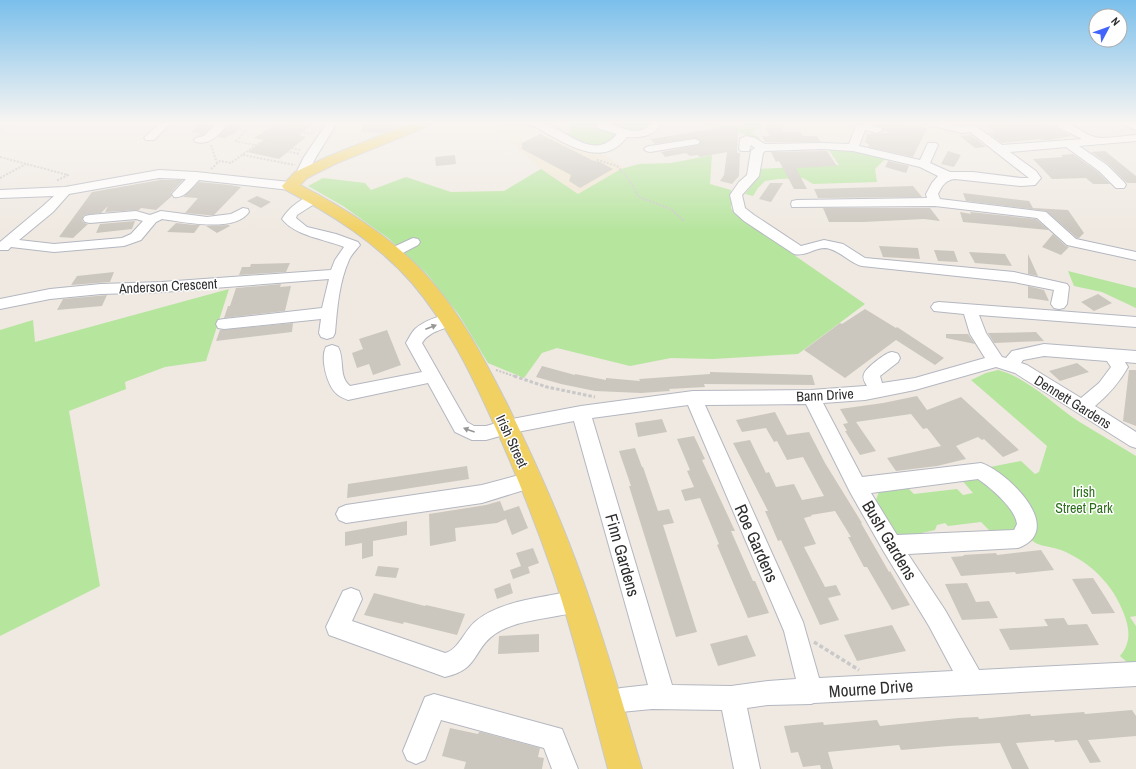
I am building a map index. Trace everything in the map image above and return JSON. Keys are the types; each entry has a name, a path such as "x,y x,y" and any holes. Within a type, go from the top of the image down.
{"main road":[{"path":"293,187 327,163 336,159"},
{"name":"Irish Street","path":"293,187 350,219 392,253 418,278 449,320 474,360 530,480 576,601 625,769"}],"street":[{"path":"292,212 287,205 293,187 309,159"},
{"path":"319,159 327,163"},
{"path":"756,159 753,176 743,185 736,195 740,209 749,218 799,251 824,244 838,247 862,262 1021,278 1062,287 1059,304"},
{"path":"901,159 924,164 948,176 1031,182 1035,178 1032,174 1013,159"},
{"path":"924,164 926,159"},
{"path":"1090,159 1103,168 1120,185"},
{"path":"0,194 65,191 152,175 174,174 293,187"},
{"path":"935,202 932,194 938,182 948,176"},
{"path":"4,246 54,248 124,242 136,237 156,217 179,198 199,177"},
{"path":"4,246 48,209 65,191"},
{"path":"315,198 292,212 289,219 302,230 331,237 353,245 342,259 329,313 327,333"},
{"path":"797,204 935,202 1041,215 1065,238 1072,242 1136,256"},
{"path":"90,219 136,215 207,221 234,218 243,212"},
{"path":"392,253 413,242"},
{"name":"Anderson Crescent","path":"0,304 50,294 101,289 162,287 338,274"},
{"path":"939,308 1136,322"},
{"path":"970,310 978,334 1002,363"},
{"path":"224,324 329,313"},
{"name":"Bann Drive","path":"449,320 425,328 417,335 414,343 462,428 472,433 486,433 581,413 693,398 811,397 878,390 915,384 1002,363 1018,355 1044,350 1136,357"},
{"path":"332,350 336,381 342,390 348,393 433,376"},
{"path":"1082,407 1105,388 1120,367 1112,355"},
{"path":"878,390 872,380 872,374 892,358"},
{"name":"Dennett Gardens","path":"1002,363 1021,369 1136,441"},
{"name":"Bush Gardens","path":"811,397 857,486 938,618 972,682"},
{"name":"Roe Gardens","path":"693,398 795,630 811,692"},
{"name":"Finn Gardens","path":"581,413 664,698"},
{"path":"857,486 981,471 993,478 1009,494 1025,515 1027,522 1024,534 1018,539 892,545"},
{"path":"346,514 482,494 530,480"},
{"path":"351,599 337,627 445,665 457,661 463,657 484,628 499,618 576,601"},
{"name":"Mourne Drive","path":"607,703 618,700 732,698 768,693 811,692 1136,674"},
{"path":"732,698 747,769"},
{"path":"416,751 434,706 553,738 564,769"}],"path":[{"path":"7,159 68,175 42,189 40,193"},
{"path":"216,159 217,163"},
{"path":"199,177 220,161 231,163 237,159"},
{"path":"264,159 287,163"},
{"path":"588,160 592,163 598,160 603,160 617,166 639,197 670,209 684,221"},
{"path":"0,178 26,164"},
{"path":"474,360 547,388 595,397 620,407"},
{"path":"795,630 861,671"}],"shaded area":[{"path":"530,159 610,159 626,168 621,169 578,194 541,169"}],"green space":[{"path":"692,159 712,159 710,184 731,190 731,208 736,215 865,304 798,354 713,359 671,358 630,366 557,348 542,353 524,378 488,363 459,315 427,274 388,238 343,206 308,186 323,178 365,183 371,190 406,177 451,192 504,191 541,169 578,194 621,169 639,164 671,163"},
{"path":"835,159 885,159 875,169 877,182 813,184 803,178 778,179 765,181 753,196 745,194 758,177 758,169 839,165"},
{"path":"1068,271 1136,288 1136,308 1102,292 1074,286"},
{"path":"229,289 206,361 165,367 125,382 126,389 69,411 100,586 0,636 0,330 33,320 35,342"},
{"name":"Irish Street Park","path":"998,370 1030,385 1069,415 1136,456 1136,616 1130,617 1136,626 1136,662 1128,663 1120,656 1128,641 1128,631 1124,614 1114,593 1099,575 1082,561 1061,550 1033,542 990,470 990,467 1021,461 1035,474 1039,472 1047,446 971,380 986,373"},
{"path":"973,476 992,483 1022,522 1009,534 992,533 981,522 948,526 945,523 937,525 935,530 917,534 918,537 905,538 900,536 892,527 884,516 876,500 881,486 905,485 914,494 957,489 963,495 973,493 960,478"}],"building":[{"path":"435,159 455,159 456,164 436,166"},
{"path":"541,159 590,159 596,162 598,161 613,169 580,188 569,181 571,175"},
{"path":"726,159 740,159 739,176 732,184 720,181 724,175"},
{"path":"774,159 832,159 837,166 796,168 807,189 794,189 779,161 776,162"},
{"path":"944,159 959,159 954,167 941,164"},
{"path":"1033,159 1080,159 1098,172 1110,184 1093,184 1086,178 1052,179"},
{"path":"1101,159 1115,159 1136,176 1136,183 1127,183"},
{"path":"888,161 909,166 906,173 885,167"},
{"path":"160,180 183,180 171,193 172,196 156,210 141,208 139,210 105,212 108,206 101,213 84,215 82,220 84,223 88,224 73,238 59,237 92,192"},
{"path":"199,182 241,187 214,215 185,213 198,198 183,197"},
{"path":"770,183 783,183 771,202 759,199"},
{"path":"913,186 922,197 818,198 814,189"},
{"path":"963,193 1029,201 1033,208 1068,210 1084,233 1077,238 1046,211 966,201"},
{"path":"257,196 271,202 261,208 247,201"},
{"path":"823,208 930,208 940,221 924,219 829,222"},
{"path":"960,212 1036,219 1049,230 963,222"},
{"path":"135,221 132,229 96,233 100,224"},
{"path":"176,223 200,225 194,233 167,232"},
{"path":"206,226 230,226 217,233"},
{"path":"1053,234 1069,247 1061,255 1042,247"},
{"path":"879,246 918,248 920,259 883,257"},
{"path":"934,250 954,251 958,262 938,261"},
{"path":"969,252 1005,254 1012,266 975,263"},
{"path":"1028,254 1038,276 1028,274"},
{"path":"290,263 286,272 239,275 242,267 250,267 251,264"},
{"path":"114,272 110,282 71,285 77,276"},
{"path":"281,284 280,287 291,286 285,311 224,318 236,288"},
{"path":"1028,286 1044,290 1049,301 1028,298"},
{"path":"1098,294 1112,303 1094,311 1081,302"},
{"path":"107,295 102,306 57,310 63,299"},
{"path":"865,309 896,328 897,327 944,358 935,365 896,340 845,378 804,350 840,323 842,324"},
{"path":"293,323 292,332 216,341 220,330"},
{"path":"387,330 401,365 373,375 369,364 357,368 352,353 363,349 359,339"},
{"path":"1036,332 1044,341 994,343 988,333"},
{"path":"946,334 968,334 975,344 946,338"},
{"path":"1077,363 1089,372 1060,381 1049,371"},
{"path":"542,366 575,375 606,380 606,378 640,381 639,379 710,374 710,372 812,375 815,385 704,384 705,387 669,389 670,391 641,393 595,391 536,377"},
{"path":"1129,370 1136,370 1136,426 1123,421"},
{"path":"917,396 927,410 961,397 1019,450 1003,457 984,439 982,440 978,437 956,446 966,459 937,466 896,471 887,458 941,446 927,428 923,429 911,414 856,422 876,451 860,455 845,431 847,431 843,424 848,423 840,409 883,403"},
{"path":"775,412 787,435 809,432 825,463 910,605 892,610 867,567 864,567 848,537 851,537 835,511 811,515 812,516 804,518 816,544 804,547 825,587 836,585 841,595 828,598 839,620 820,625 781,540 778,541 765,511 768,511 733,443 750,440 766,473 769,472 776,487 794,484 802,500 824,496 803,457 787,460 777,441 774,442 766,428 742,432 736,420"},
{"path":"662,419 667,432 638,437 635,423"},
{"path":"694,436 705,459 702,460 735,531 731,531 769,613 748,618 717,545 719,544 700,498 685,501 681,490 694,487 687,471 690,470 677,439"},
{"path":"635,448 658,511 669,509 674,523 663,525 697,632 676,637 629,486 631,486 619,451"},
{"path":"467,466 469,479 347,498 348,484"},
{"path":"500,501 504,511 519,506 528,528 512,535 506,519 497,523 455,528 456,541 430,546 429,514 486,505"},
{"path":"407,521 407,535 373,541 373,556 362,559 362,543 345,546 345,532"},
{"path":"533,548 539,563 528,567 530,573 513,579 510,570 521,566 516,553"},
{"path":"1041,550 1054,570 1016,574 1015,572 961,576 951,557 996,553 997,555"},
{"path":"378,566 399,568 396,578 375,576"},
{"path":"1093,578 1115,613 1092,614 1072,579"},
{"path":"510,583 513,593 497,599 494,589"},
{"path":"967,583 976,602 989,601 998,618 962,620 945,584"},
{"path":"374,593 465,614 457,635 404,622 403,624 364,615"},
{"path":"1064,618 1068,625 1087,624 1099,645 1010,650 999,629 1048,626 1044,619"},
{"path":"892,625 906,651 857,661 844,635"},
{"path":"539,634 539,652 498,654 499,636"},
{"path":"747,635 756,656 718,666 710,644"},
{"path":"1132,710 1136,716 1136,736 1088,740 1101,762 1090,763 1077,740 1016,743 1029,769 1012,769 1000,743 901,750 899,745 828,752 833,769 821,769 820,765 803,767 798,752 791,753 784,726 823,722 824,725 877,720 880,726 958,718 978,717 979,719 1030,714 1031,716 1084,712 1085,714"},
{"path":"450,728 478,734 481,732 540,748 538,757 544,758 542,769 464,769 466,762 442,756"}]}
